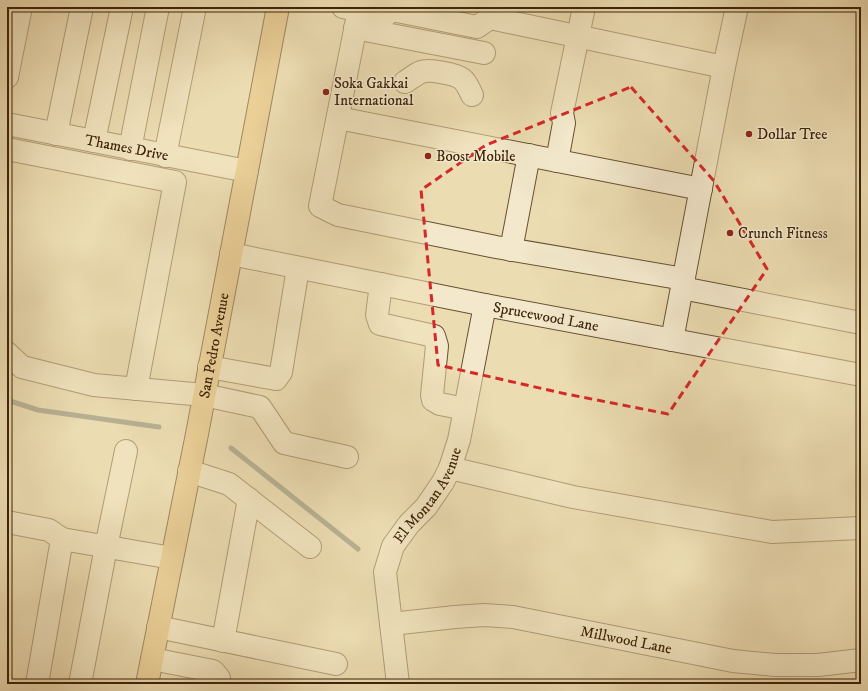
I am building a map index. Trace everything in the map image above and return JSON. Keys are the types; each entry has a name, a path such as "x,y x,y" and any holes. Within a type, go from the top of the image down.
{"main road":[{"name":"San Pedro Avenue","path":"146,684 204,395 278,7"}],"street":[{"path":"7,77 21,7"},
{"path":"56,134 82,7"},
{"path":"94,141 122,7"},
{"path":"130,148 158,7"},
{"path":"165,156 195,7"},
{"path":"557,161 564,122 562,113 569,73 584,7"},
{"path":"672,340 724,67 737,7"},
{"path":"352,15 385,16 401,9 477,27 490,18 724,67"},
{"path":"352,15 416,40 479,52"},
{"path":"352,15 338,118 320,206 338,215 683,283 861,323"},
{"path":"405,82 422,72 428,71 449,74 458,76 462,79 472,95"},
{"path":"338,118 701,189"},
{"name":"Thames Drive","path":"7,124 247,171"},
{"path":"7,149 175,182 136,389"},
{"path":"511,250 529,156"},
{"name":"Sprucewood Lane","path":"230,254 485,305 861,376"},
{"path":"209,367 276,379 281,372 298,268"},
{"path":"381,284 377,315 380,324 434,336 437,346 432,395 433,400 440,404 465,409"},
{"name":"El Montan Avenue","path":"398,684 385,572 393,546 409,524 426,507 443,482 450,468 459,440 485,305"},
{"path":"7,353 22,367 94,385 204,395 260,407 284,443 347,457"},
{"path":"80,684 126,451"},
{"path":"450,468 573,497 772,532 861,528"},
{"path":"189,471 229,484 310,547"},
{"path":"223,641 249,499"},
{"path":"7,522 49,530 62,540 172,558"},
{"path":"36,684 62,540"},
{"name":"Millwood Lane","path":"391,624 484,615 513,617 733,661 782,665 818,665 861,660"},
{"path":"158,627 336,664"},
{"path":"152,658 213,671 219,678 218,684"}],"highlighted area":[{"path":"631,87 714,181 767,269 668,414 566,394 438,365 421,190 486,145"}],"waterway":[{"path":"7,400 38,410 159,427"},
{"path":"231,448 358,549"}],"place":[{"name":"Soka Gakkai International","path":"326,92"},
{"name":"Dollar Tree","path":"749,134"},
{"name":"Boost Mobile","path":"428,156"},
{"name":"Crunch Fitness","path":"730,233"}]}
